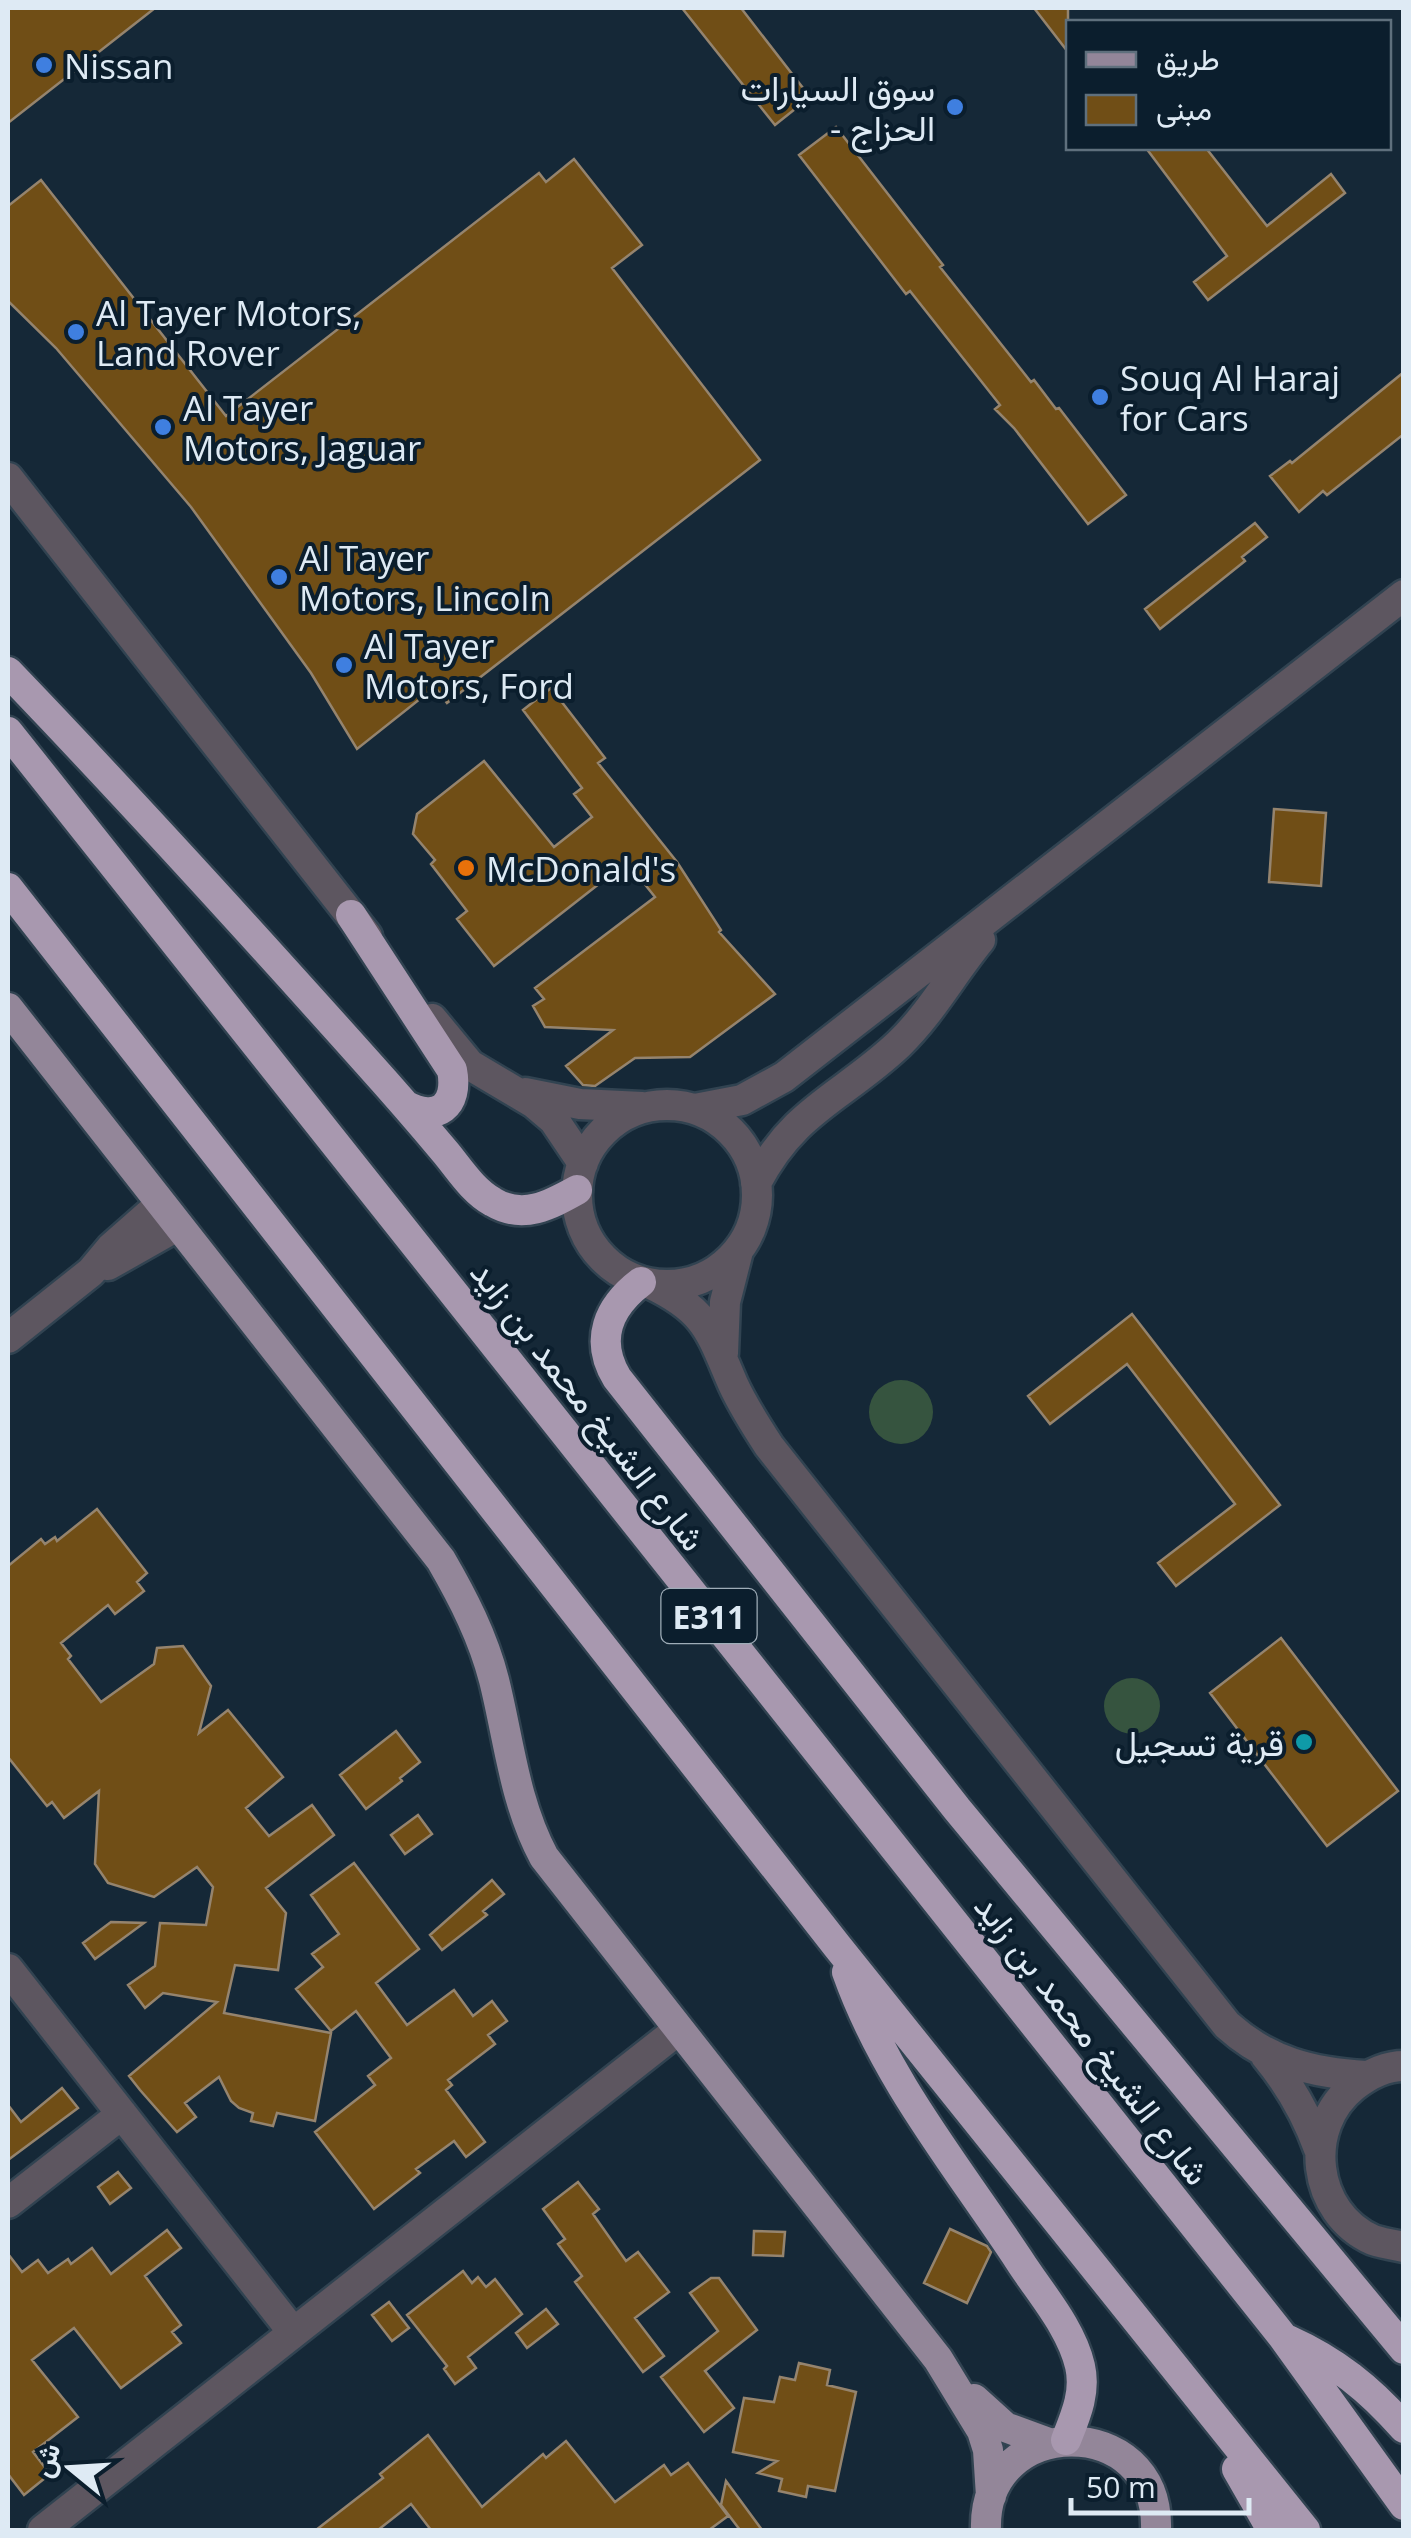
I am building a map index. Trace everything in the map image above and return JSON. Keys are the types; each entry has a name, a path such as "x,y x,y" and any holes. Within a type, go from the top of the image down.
{"highway":[{"path":"8,672 168,839 478,1192 512,1210 530,1211 549,1206 580,1176"},
{"name":"شارع الشيخ محمد بن زايد","path":"8,732 1283,2337 1404,2505"},
{"name":"E311","path":"8,888 837,1946 1198,2402 1305,2530"},
{"path":"351,915 452,1070 455,1086 450,1102 436,1112 420,1113 405,1105"},
{"path":"646,1283 625,1294 608,1319 605,1350 617,1378 957,1808 1404,2350"},
{"path":"837,1946 861,2013 894,2075 1076,2352 1082,2389 1058,2441"},
{"path":"1283,2337 1340,2367 1366,2387 1404,2428"},
{"path":"1198,2402 1272,2530"}],"main road":[{"path":"8,1008 441,1560 484,1647 519,1798 534,1838 555,1875 944,2368 997,2422 1058,2441 1092,2442 1116,2452 1136,2468 1150,2490 1156,2530"},
{"path":"944,2368 986,2441 991,2496 986,2530"},
{"path":"991,2496 1004,2472 1024,2454 1058,2441"}],"street":[{"path":"8,478 470,1065 554,1120 580,1176"},
{"path":"695,1110 742,1100 784,1077 1404,595"},
{"path":"756,1184 781,1142 797,1124 873,1065 920,1021 966,958 1026,890"},
{"path":"512,1090 580,1104 672,1105 718,1121 736,1138 750,1159 756,1184 750,1230 738,1250 721,1267 700,1279 676,1285 646,1283"},
{"path":"649,1107 609,1126 594,1143 580,1176 579,1214 594,1246 619,1272 675,1296 712,1332 742,1403 769,1446 1220,2016 1264,2054 1288,2082 1319,2149 1322,2177 1332,2203 1350,2225 1389,2243 1404,2262"},
{"path":"8,1338 91,1272 122,1237 169,1215"},
{"path":"723,1356 725,1302 738,1250"},
{"path":"8,1969 293,2332"},
{"path":"43,2530 678,2030"},
{"path":"1264,2054 1331,2074 1366,2076 1404,2066"},
{"path":"1319,2149 1326,2120 1343,2095 1366,2076"},
{"path":"8,2203 122,2114"}],"green space":[{"path":"901,1380 924,1389 933,1412 924,1435 901,1444 878,1435 869,1412 878,1389"},
{"path":"1132,1678 1152,1686 1160,1706 1152,1726 1132,1734 1112,1726 1104,1706 1112,1686"}],"building":[{"name":"Nissan","path":"8,8 155,8 8,123"},
{"path":"682,8 741,8 810,97 775,125"},
{"path":"1034,8 1068,8 1066,49"},
{"path":"836,127 943,265 940,267 1031,382 1034,380 1059,408 1126,495 1088,524 995,409 1000,405 910,291 906,294 799,155"},
{"path":"1148,150 1208,150 1267,226 1331,174 1345,193 1208,300 1194,282 1227,256"},
{"path":"574,159 642,245 612,268 760,460 447,703 435,687 357,749 311,673 191,507 56,348 8,301 8,206 41,180 226,416 539,173 546,182"},
{"path":"1404,372 1404,434 1327,495 1323,491 1299,512 1270,476 1292,463"},
{"path":"1255,523 1267,537 1242,557 1245,561 1160,629 1145,609"},
{"path":"551,688 605,758 598,763 677,862 719,932 775,994 690,1057 635,1058 595,1086 583,1085 566,1066 613,1030 545,1027 533,1006 544,999 535,988 655,897 627,862 494,966 457,919 467,911 431,864 435,860 413,834 417,814 484,761 554,847 592,817 574,794 582,788 523,710"},
{"path":"1274,809 1326,813 1321,886 1269,882"},
{"path":"1132,1314 1280,1505 1176,1586 1158,1563 1235,1504 1127,1364 1050,1424 1028,1396"},
{"path":"97,1509 147,1573 137,1582 144,1591 115,1614 108,1605 61,1643 71,1656 68,1659 101,1702 154,1664 157,1648 183,1646 211,1686 199,1733 228,1710 283,1777 246,1808 269,1836 312,1805 334,1835 266,1888 286,1913 278,1970 235,1965 224,2013 331,2033 315,2121 277,2113 273,2126 251,2121 253,2113 231,2101 219,2077 185,2103 196,2117 177,2132 140,2090 129,2076 217,2002 163,1993 145,2008 128,1985 155,1966 160,1923 206,1925 213,1887 197,1867 154,1897 108,1883 95,1864 99,1791 64,1818 52,1802 47,1806 8,1757 8,1566 41,1539 45,1544 55,1537 57,1541"},
{"name":"قرية تسجيل","path":"1281,1638 1398,1791 1327,1846 1210,1693"},
{"path":"396,1731 420,1762 366,1809 340,1775"},
{"path":"418,1815 432,1834 405,1854 391,1835"},
{"path":"354,1863 419,1949 376,1983 407,2025 454,1990 473,2016 492,2001 507,2021 488,2035 495,2044 448,2080 452,2085 446,2090 485,2142 466,2157 454,2141 416,2169 420,2173 374,2209 315,2132 375,2085 368,2076 391,2058 356,2011 331,2031 296,1989 323,1967 312,1954 339,1934 311,1895"},
{"path":"492,1880 504,1894 483,1911 487,1915 442,1950 430,1935"},
{"path":"111,1922 144,1923 95,1959 83,1943"},
{"path":"62,2088 78,2108 8,2160 8,2105 21,2122"},
{"path":"118,2172 131,2188 110,2204 98,2187"},
{"path":"578,2182 599,2209 593,2214 626,2261 638,2252 669,2292 635,2318 664,2356 643,2372 575,2282 582,2276 558,2244 565,2239 543,2209"},
{"path":"950,2229 987,2246 991,2252 967,2303 924,2283"},
{"path":"167,2230 181,2248 145,2276 181,2325 172,2332 181,2343 121,2388 74,2328 32,2360 78,2417 33,2452 50,2474 24,2495 8,2474 8,2254 22,2272 38,2260 48,2273 68,2259 71,2264 92,2248 111,2274"},
{"path":"754,2231 785,2232 783,2256 753,2255"},
{"path":"463,2271 472,2283 478,2277 486,2287 495,2279 522,2314 468,2357 476,2368 455,2384 444,2369 447,2366 407,2315"},
{"path":"711,2278 719,2278 757,2330 705,2371 734,2408 704,2432 661,2377 718,2331 690,2293"},
{"path":"389,2302 409,2328 392,2341 372,2315"},
{"path":"546,2309 558,2324 527,2348 516,2333"},
{"path":"799,2363 830,2370 827,2385 856,2392 835,2491 808,2486 806,2497 779,2491 782,2479 758,2473 777,2461 733,2452 744,2398 774,2402 780,2377 795,2380"},
{"path":"428,2435 482,2507 543,2454 546,2458 566,2441 615,2502 664,2465 671,2475 688,2463 728,2516 709,2530 431,2530 411,2504 378,2530 316,2530 383,2478 380,2474"},
{"path":"726,2481 762,2530 740,2530 721,2505"}],"place":[{"name":"Nissan","path":"44,65"},
{"name":"سوق السيارات - الحزاج","path":"955,107"},
{"name":"Al Tayer Motors, Land Rover","path":"76,332"},
{"name":"Souq Al Haraj for Cars","path":"1100,397"},
{"name":"Al Tayer Motors, Jaguar","path":"163,427"},
{"name":"Al Tayer Motors, Lincoln","path":"279,577"},
{"name":"Al Tayer Motors, Ford","path":"344,665"},
{"name":"McDonald's","path":"466,868"},
{"name":"قرية تسجيل","path":"1304,1742"}]}
